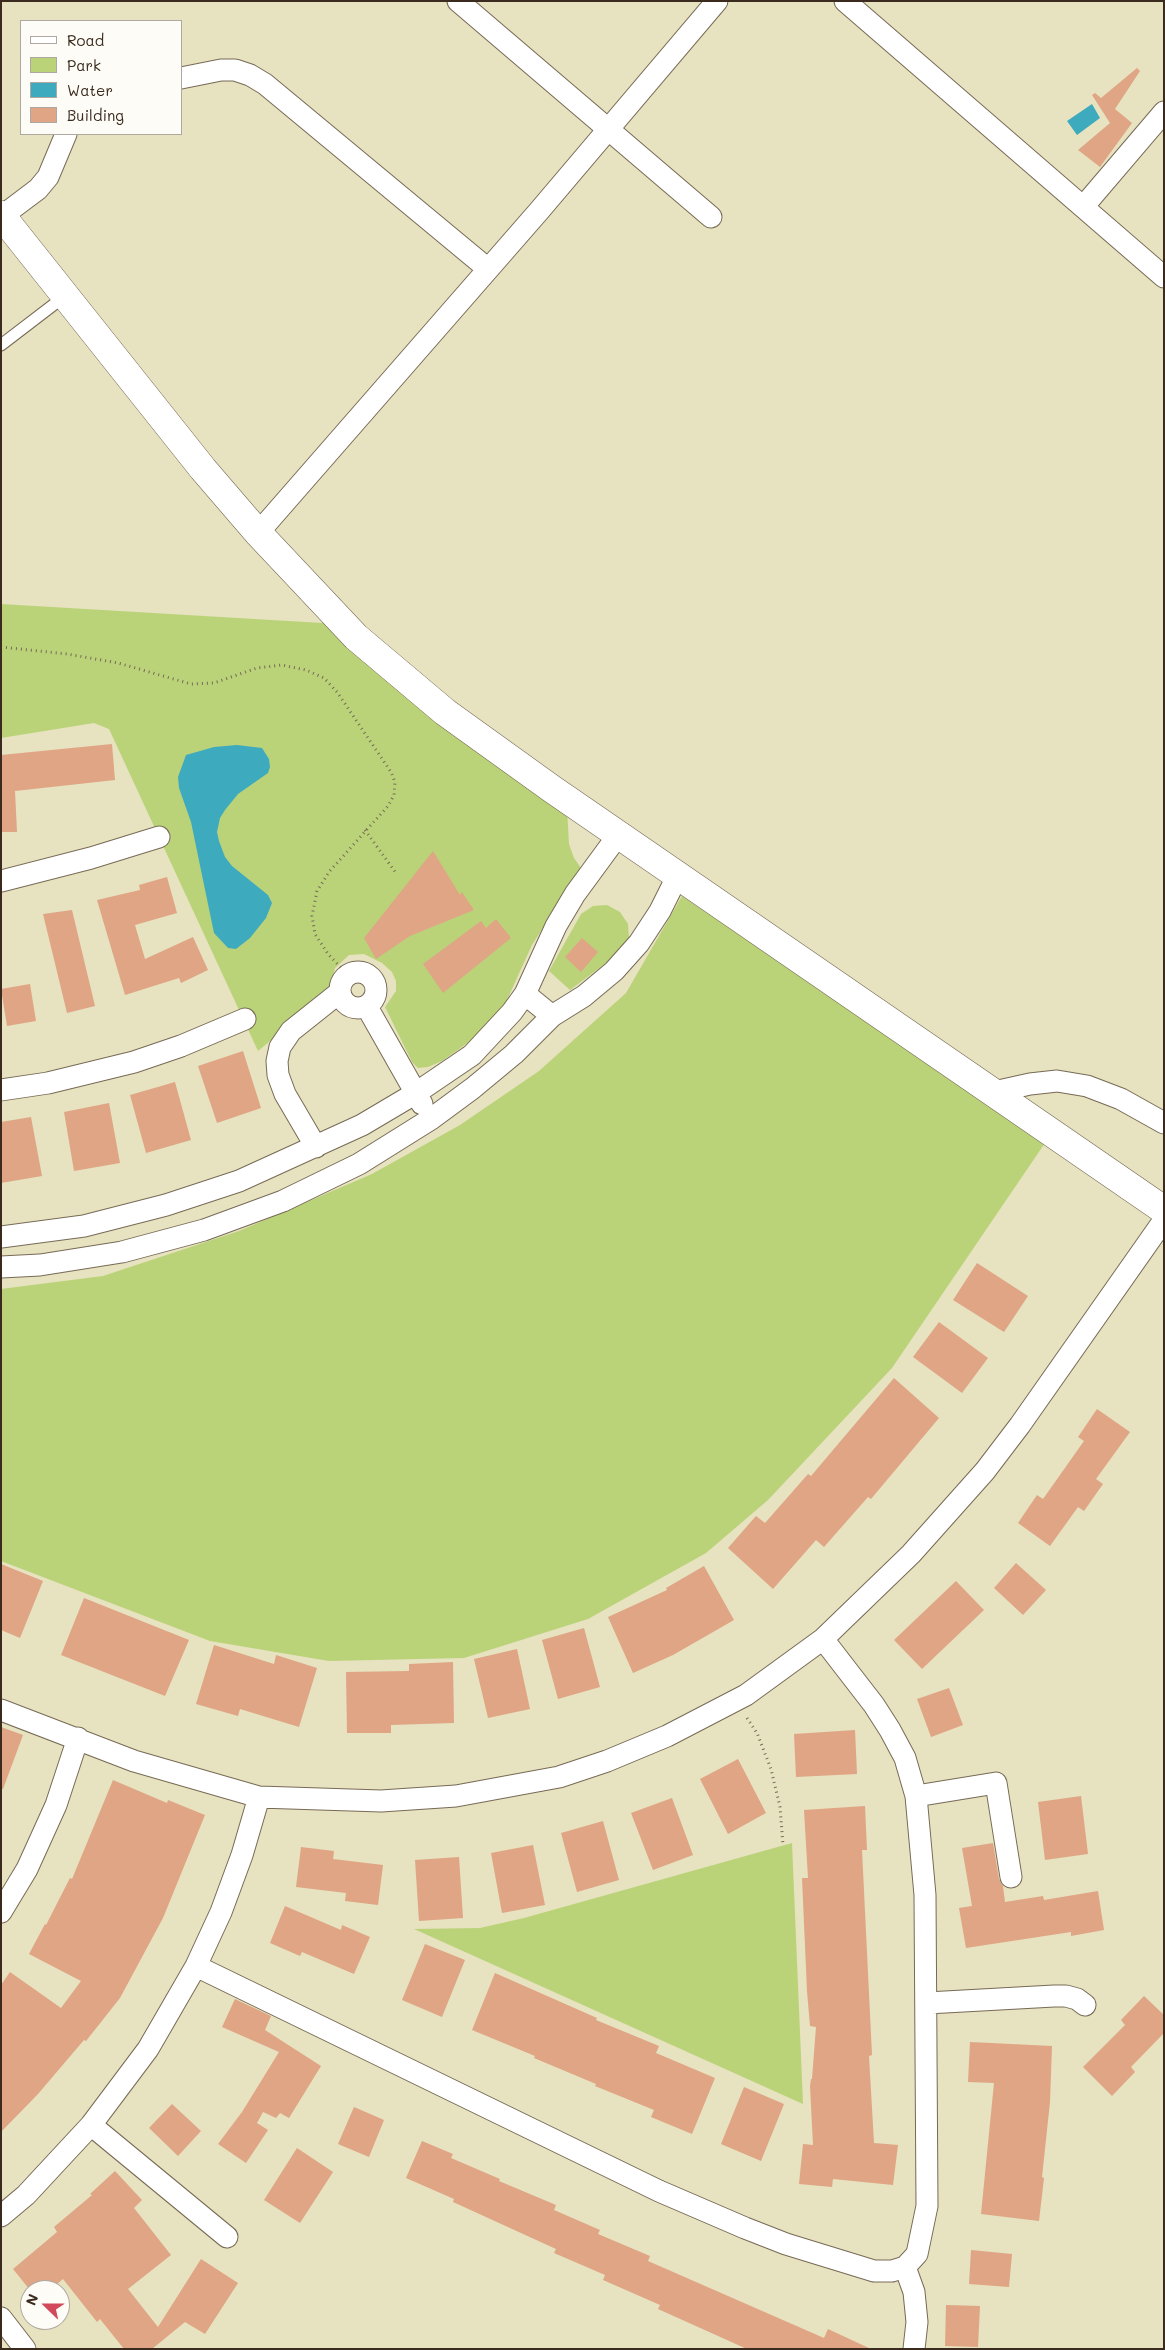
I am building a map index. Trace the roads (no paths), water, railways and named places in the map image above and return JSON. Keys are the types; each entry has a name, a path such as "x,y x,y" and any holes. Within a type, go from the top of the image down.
{"street":[{"path":"458,1 712,218"},
{"path":"258,533 488,270 717,1"},
{"path":"845,1 1164,277"},
{"path":"182,78 221,70 235,70 265,84 488,270"},
{"path":"1083,207 1164,112"},
{"path":"66,135 48,177 38,189 1,216 58,301 258,533 356,637 438,706 552,789 619,834 677,877 1164,1210"},
{"path":"1,1237 84,1226 166,1206 239,1181 362,1125 416,1093 472,1055 512,1012 525,994 539,959 560,918 596,863 619,834"},
{"path":"1,881 91,858 159,837"},
{"path":"1,1267 40,1265 122,1252 204,1230 283,1201 359,1164 431,1119 473,1088 514,1054 552,1016 584,996 620,964 639,943 660,911 677,877"},
{"path":"316,1147 285,1094 278,1076 277,1061 280,1047 291,1032 344,983 362,972 375,981 376,996 367,1006 353,1008 347,1004 344,983"},
{"path":"525,994 552,1016"},
{"path":"367,1006 431,1119"},
{"path":"1,1090 48,1083 142,1059 246,1019"},
{"path":"994,1092 1030,1084 1057,1081 1087,1086 1121,1099 1164,1123"},
{"path":"1,1710 134,1761 259,1798 382,1801 456,1796 558,1777 606,1761 667,1736 737,1700 823,1639 911,1554 984,1471 1020,1425 1164,1220"},
{"path":"196,1966 660,2191 745,2228 794,2247 874,2272 892,2271 905,2267 917,2254 927,2206 925,1895 916,1796 906,1758 890,1730 874,1705 823,1639"},
{"path":"1,1912 27,1869 56,1805 78,1738"},
{"path":"916,1796 996,1783 1010,1877"},
{"path":"1,2216 26,2195 91,2125 148,2049 196,1966 224,1904 242,1855 259,1798"},
{"path":"927,2003 1066,1996 1077,1999 1085,2005"},
{"path":"91,2125 227,2237"},
{"path":"905,2267 914,2292 916,2322 914,2349"},
{"path":"1,2318 25,2349"}],"lane":[{"path":"1,345 58,301"}],"water":[{"path":"1092,104 1100,118 1077,135 1067,121"},
{"path":"237,745 262,748 269,759 270,767 268,773 238,794 220,818 217,832 225,857 232,866 268,895 272,903 266,918 250,938 236,949 228,948 214,933 191,822 179,788 178,777 186,755 214,747"}]}
